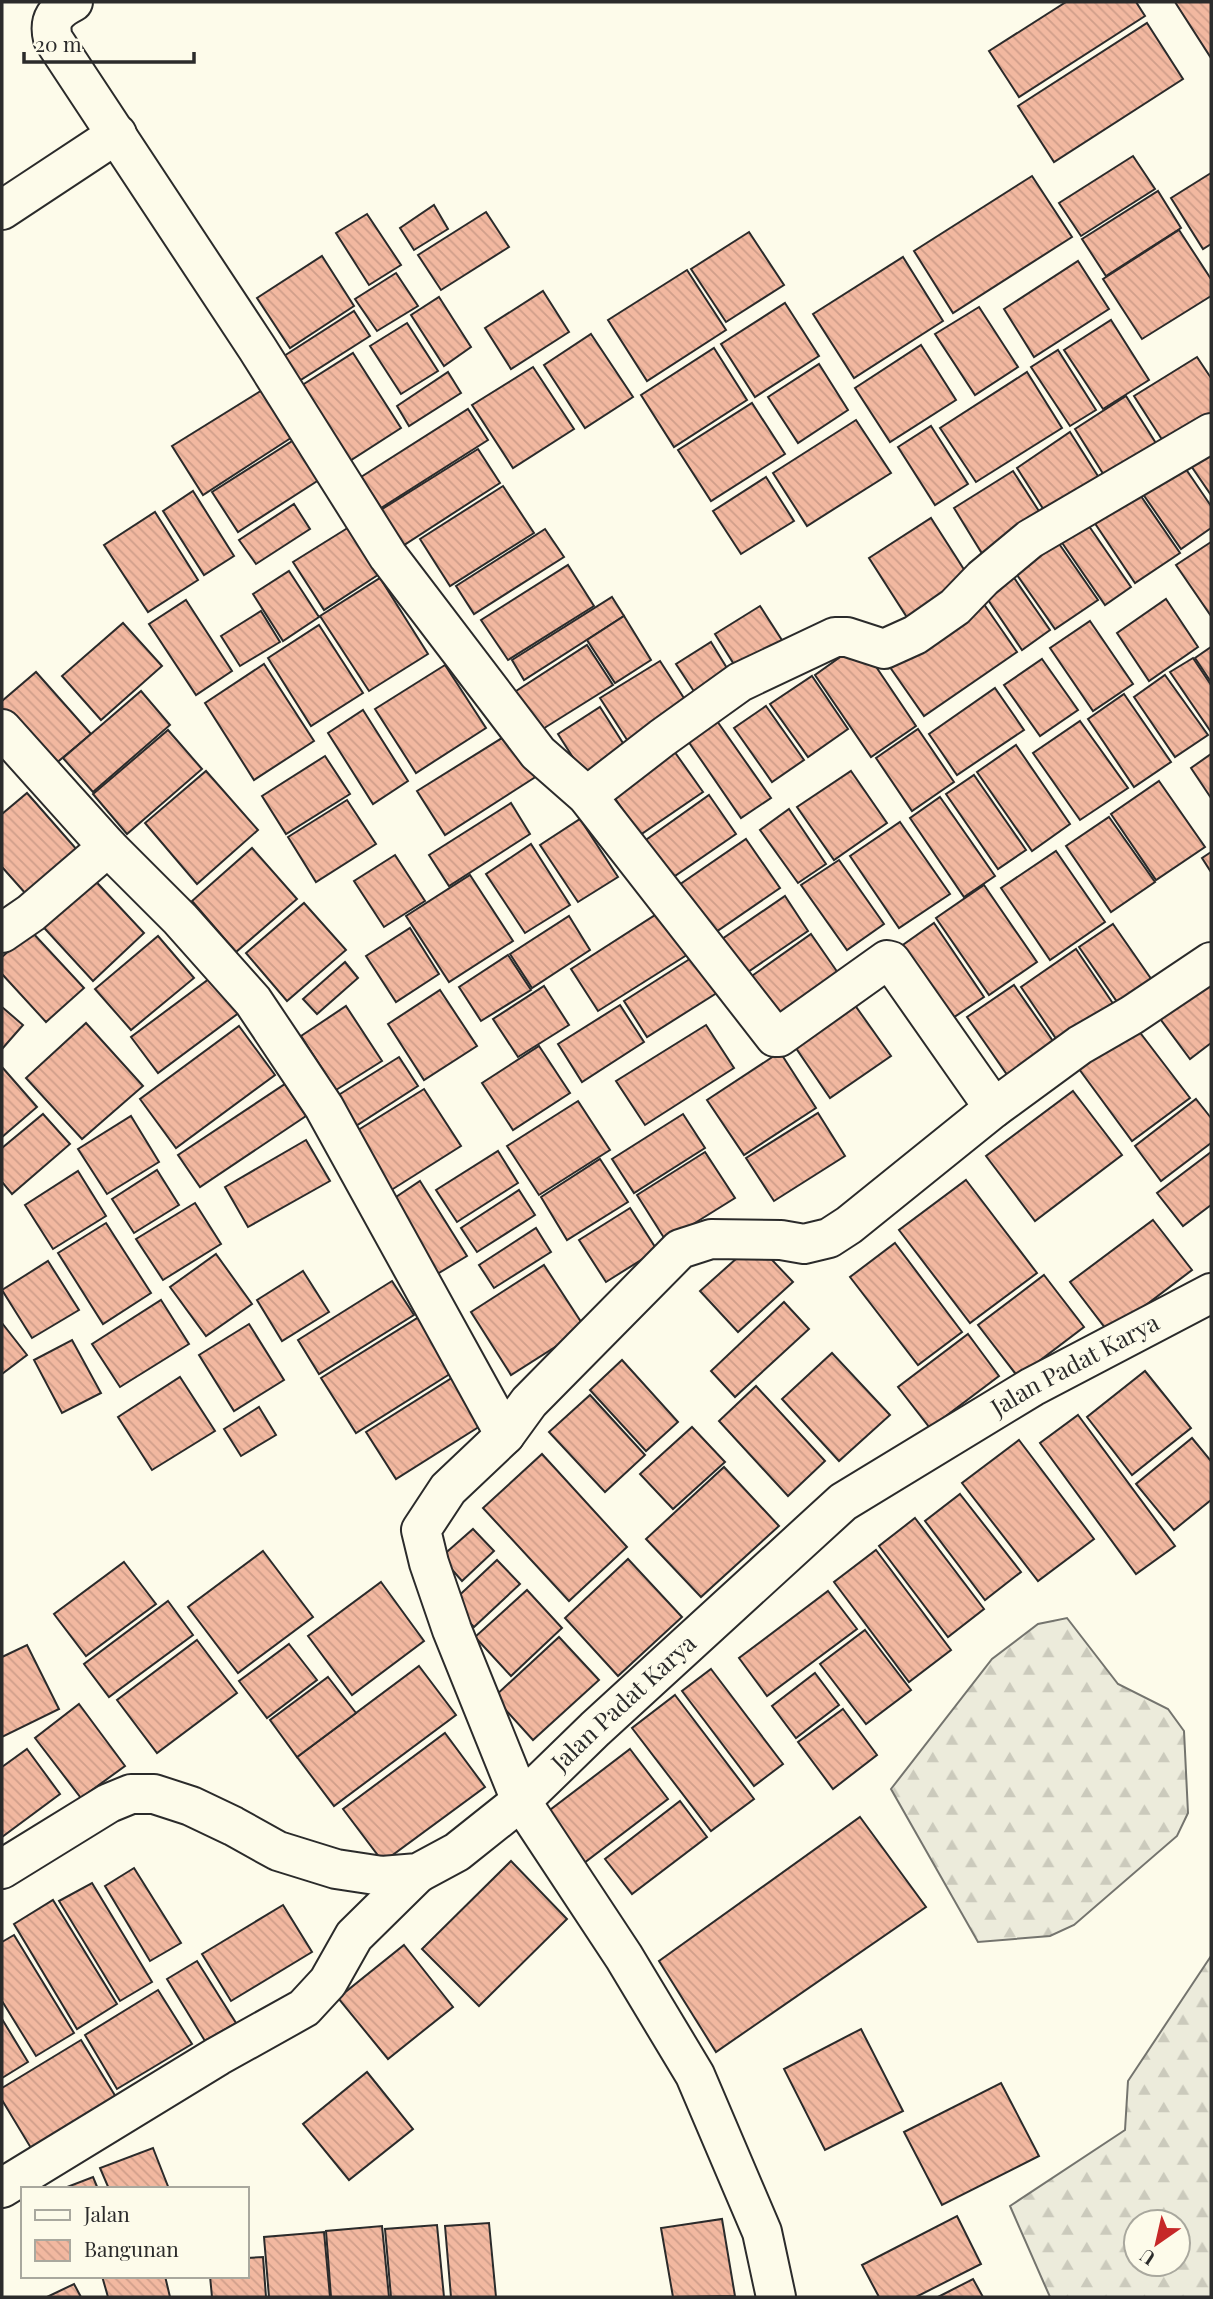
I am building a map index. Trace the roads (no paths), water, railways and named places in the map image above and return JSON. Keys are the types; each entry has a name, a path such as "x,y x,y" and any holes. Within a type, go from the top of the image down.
{"street":[{"path":"73,2 62,8 53,19 50,28 53,39 257,348 388,556 538,753 587,796 775,1037 779,1037 887,960 891,961 994,1108"},
{"path":"2,210 117,134"},
{"path":"587,796 662,737 740,682 835,637 847,637 884,649 915,635 955,607 983,578 1030,539 1211,433"},
{"path":"2,729 108,847 180,919 253,1001 324,1107 505,1436"},
{"path":"2,933 31,913 108,847"},
{"path":"776,2297 762,2232 695,2075 624,1957 521,1801 452,1630 429,1563 421,1530 448,1489 505,1436 529,1402 680,1249 711,1239 781,1240 804,1244 828,1238 849,1225 994,1108 1080,1045 1132,1015 1211,962"},
{"name":"Jalan Padat Karya","path":"2,1869 110,1803 131,1794 154,1794 233,1826 278,1851 336,1869 382,1876 418,1873 457,1852 521,1801 605,1720 843,1503 1032,1387 1211,1293"},
{"path":"2,2188 218,2056 304,2008 328,1982 354,1936 418,1873"}]}
